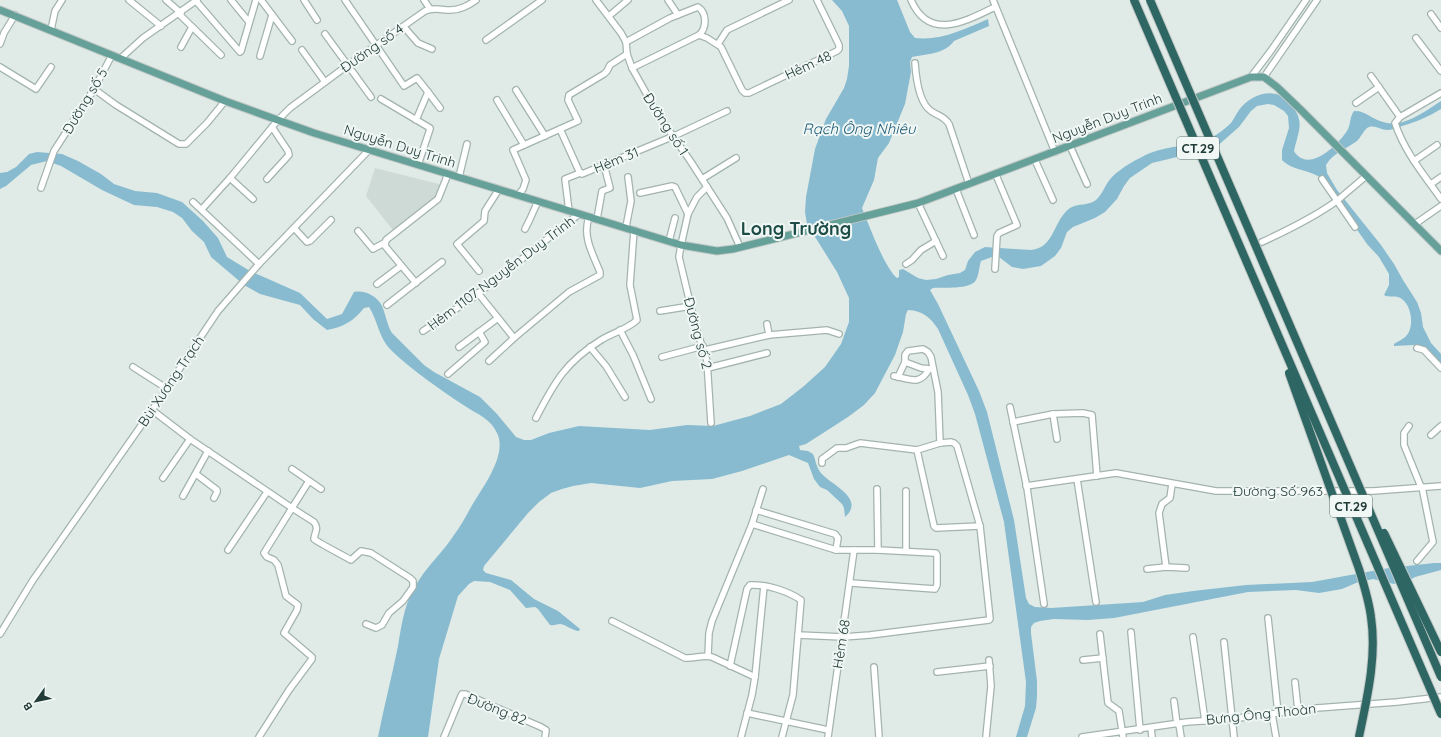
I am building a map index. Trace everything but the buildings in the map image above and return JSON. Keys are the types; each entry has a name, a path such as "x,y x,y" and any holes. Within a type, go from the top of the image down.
{"highway":[{"name":"CT.29","path":"1134,0 1441,714"},
{"name":"CT.29","path":"1150,0 1441,677"},
{"path":"1275,291 1339,434 1441,652"},
{"path":"1262,297 1351,546 1366,593 1371,617 1372,664 1359,737"}],"main road":[{"name":"Nguyễn Duy Trinh","path":"0,10 225,101 278,120 369,150 680,245 717,251 740,247 918,203 996,175 1251,77 1264,77"},
{"path":"1264,77 1277,87 1441,250"}],"street":[{"path":"51,30 55,11 62,0"},
{"path":"129,0 161,26"},
{"path":"166,0 221,55"},
{"path":"230,0 249,22"},
{"path":"121,58 143,38 197,1 238,52 241,51 256,0"},
{"path":"261,0 292,41"},
{"path":"304,0 317,20"},
{"path":"345,0 404,86 417,78 440,108"},
{"path":"424,0 430,9 456,10 465,7 476,0"},
{"path":"486,40 542,0"},
{"name":"Đường số 1","path":"596,0 609,16 626,42 627,54 632,68 660,116 727,218 740,247"},
{"path":"609,16 628,0"},
{"path":"668,0 678,15"},
{"path":"699,35 718,44 727,30 789,0"},
{"name":"Hẻm 48","path":"718,44 723,50 742,90 745,93 749,93 839,49 839,45 817,0"},
{"path":"911,0 918,12 924,18 933,22 947,25 965,21 995,7"},
{"path":"993,0 1055,152"},
{"path":"1251,77 1306,0"},
{"path":"1264,77 1317,0"},
{"path":"626,42 678,15 698,7 703,14 705,26 704,30 699,35 632,68"},
{"name":"Đường số 4","path":"202,209 278,120 295,104 376,45 430,9"},
{"path":"1431,14 1441,28"},
{"path":"0,44 4,33 15,15"},
{"path":"260,56 272,15"},
{"path":"181,47 192,27"},
{"path":"404,27 418,43 432,48"},
{"path":"325,34 371,97"},
{"path":"1416,38 1441,71"},
{"path":"302,50 325,82"},
{"path":"518,195 523,189 526,180 513,150 578,121 568,100 569,95 604,74 608,71 610,65 627,54"},
{"name":"Đường số 5","path":"41,188 55,149 94,89 112,55"},
{"path":"916,63 916,77 926,106 943,117 949,124 969,184"},
{"path":"0,66 36,89 51,67"},
{"path":"1371,76 1400,117"},
{"path":"1356,104 1379,87"},
{"path":"94,89 116,105 183,145 186,144 207,123 225,101"},
{"path":"516,90 545,136"},
{"path":"416,120 428,92"},
{"path":"1441,93 1400,117 1395,123 1399,134 1414,161 1441,199"},
{"path":"381,99 430,128 418,165"},
{"path":"497,100 524,145"},
{"name":"Hẻm 31","path":"560,129 580,173 584,174 674,136 727,111"},
{"path":"267,179 289,155 272,128"},
{"path":"459,177 467,144"},
{"path":"1414,161 1437,145"},
{"path":"1070,146 1087,184"},
{"name":"Bùi Xương Trạch","path":"0,634 33,580 152,410 218,312 257,266 369,150"},
{"path":"702,179 736,158"},
{"path":"1035,160 1053,200"},
{"path":"597,219 602,191 610,188 604,165"},
{"path":"569,211 565,179 580,173"},
{"path":"358,231 374,249 384,243 438,199 448,174"},
{"path":"995,269 997,236 999,233 1017,225 996,175"},
{"path":"1262,242 1295,226 1337,200 1366,176"},
{"path":"626,228 631,201 628,177"},
{"path":"1431,184 1441,177"},
{"path":"230,178 253,199"},
{"path":"1322,179 1355,227"},
{"path":"640,193 672,186 675,187 688,214"},
{"name":"Đường số 2","path":"707,187 696,197 688,214 680,245 679,257 690,306 698,335 704,348 708,368 711,423"},
{"path":"480,271 457,244 484,221 485,210 499,189"},
{"path":"956,190 974,235"},
{"path":"525,228 538,201"},
{"path":"194,202 257,266"},
{"path":"918,203 943,256"},
{"path":"1415,224 1441,206"},
{"name":"Hẻm 1107 Nguyễn Duy Trinh","path":"423,331 478,293 579,214"},
{"path":"489,361 569,292 600,274 586,233 586,225 589,217"},
{"path":"669,241 675,218"},
{"path":"294,228 307,242 310,241 330,220"},
{"path":"536,418 550,389 566,367 590,347 637,320 630,285 634,230"},
{"path":"906,264 922,250 936,241"},
{"path":"384,243 416,283"},
{"path":"387,305 442,262"},
{"path":"377,284 401,266"},
{"path":"478,293 514,338"},
{"path":"660,311 690,306"},
{"path":"459,347 498,318"},
{"path":"767,324 769,335"},
{"path":"620,330 633,355 651,399"},
{"path":"662,357 769,335 827,330 839,334"},
{"path":"448,374 485,342 479,332"},
{"path":"590,347 606,366 626,397"},
{"path":"1418,348 1424,350 1441,368"},
{"path":"932,369 926,376 920,379 913,380 896,376 905,362 905,355 908,351 923,349 928,352 931,357 932,369 938,392 940,443"},
{"path":"708,368 767,353"},
{"path":"905,362 921,368 932,369"},
{"path":"133,367 166,388"},
{"path":"1010,407 1026,486 1044,604"},
{"path":"152,410 190,439 267,492 314,522 317,531 314,537 315,540 352,560 361,551 371,553 413,580 413,587 402,602 389,613 382,625 376,628 366,624"},
{"path":"1013,422 1053,414 1092,414 1097,476 1026,486"},
{"path":"1053,414 1057,439"},
{"path":"1409,426 1404,433 1404,445 1422,487 1433,542 1417,561"},
{"path":"1431,435 1441,426"},
{"path":"163,478 190,439"},
{"path":"798,636 843,636 903,632 928,627 990,620 980,526 957,446 954,443 940,443 917,450 860,443 850,447 837,448 822,460 822,463"},
{"path":"917,450 934,526 936,528 980,526"},
{"path":"183,496 208,451"},
{"path":"292,469 321,489"},
{"name":"Đường Số 963","path":"1097,476 1116,473 1216,491 1373,491 1441,486"},
{"path":"196,474 217,490 214,498"},
{"path":"1077,479 1096,602"},
{"path":"259,737 289,690 312,659 307,652 284,633 297,610 298,605 286,596 278,565 264,553 308,481"},
{"path":"1166,567 1159,513 1162,504 1170,498 1172,484"},
{"path":"708,656 709,633 712,621 752,524 762,489"},
{"path":"877,489 878,550"},
{"path":"906,491 906,551"},
{"path":"228,550 267,492"},
{"path":"756,510 835,534 838,538 836,550"},
{"path":"752,524 836,550 906,551 936,553 937,555 937,588 935,589 850,583"},
{"name":"Hẻm 68","path":"828,737 854,550"},
{"path":"1147,569 1166,567 1186,568"},
{"path":"730,666 747,589 750,585 764,586 791,594 802,600 793,695 782,737"},
{"path":"741,737 755,677 764,586"},
{"path":"1268,618 1276,737"},
{"path":"612,621 685,658 708,656 755,677"},
{"path":"1130,632 1140,730"},
{"path":"1100,634 1108,703 1119,711 1123,734"},
{"path":"1193,637 1205,721"},
{"path":"1224,642 1234,737"},
{"path":"1082,660 1103,658"},
{"path":"937,672 989,663 990,694 986,737"},
{"path":"874,666 879,737"},
{"path":"1295,682 1298,710"},
{"name":"Đường 82","path":"444,737 462,694 542,727 546,730 545,737"},
{"name":"Bưng Ông Thoàn","path":"1082,737 1123,734 1178,724 1298,710 1441,697"},
{"path":"1174,701 1181,737"},
{"path":"747,713 828,730"},
{"path":"1151,728 1152,737"}],"shaded area":[{"path":"375,168 443,185 437,201 396,234 366,196"}],"water":[{"name":"Rạch Ông Nhiêu","path":"832,0 897,0 910,32 915,38 934,38 943,36 988,19 989,26 954,41 946,49 930,54 912,57 910,62 911,72 905,104 889,143 878,158 874,180 862,208 882,256 892,273 897,278 899,277 899,270 903,269 918,278 926,280 960,273 965,270 968,261 975,252 985,247 1031,250 1039,248 1049,239 1064,213 1073,206 1090,203 1096,200 1116,173 1145,155 1158,150 1197,143 1211,138 1231,123 1238,112 1249,100 1262,94 1269,93 1282,96 1294,108 1300,125 1294,151 1300,157 1307,160 1314,159 1322,155 1336,144 1348,129 1351,116 1354,111 1364,113 1380,121 1396,123 1404,122 1420,115 1441,101 1441,109 1412,123 1389,130 1374,127 1368,128 1357,141 1336,154 1326,165 1327,173 1337,190 1381,245 1417,302 1421,313 1423,327 1431,343 1441,354 1441,367 1424,349 1414,345 1394,346 1394,344 1406,336 1409,331 1411,320 1409,308 1402,299 1384,295 1389,285 1389,274 1379,257 1367,244 1321,178 1286,164 1282,160 1282,150 1289,128 1288,116 1284,111 1274,105 1268,104 1257,106 1251,111 1239,127 1215,148 1203,153 1152,163 1130,178 1117,199 1105,212 1073,227 1067,232 1061,248 1055,256 1041,266 1023,269 1012,267 999,257 992,257 981,261 977,278 973,283 963,287 933,288 930,290 979,391 987,412 1014,520 1026,598 1029,604 1035,607 1051,608 1143,602 1165,595 1193,591 1246,585 1312,582 1389,568 1434,563 1441,563 1441,570 1394,584 1373,579 1356,583 1342,589 1319,593 1296,590 1248,592 1114,618 1088,620 1054,619 1034,623 1031,627 1031,633 1037,681 1036,708 1027,737 1016,737 1025,706 1026,682 1004,522 975,414 968,395 938,329 926,315 908,310 903,332 895,355 875,393 864,405 848,417 806,444 799,446 800,450 808,451 813,454 819,471 845,492 849,498 852,504 845,517 842,504 827,490 820,487 814,479 808,463 789,455 742,471 712,479 672,481 640,488 591,483 573,486 551,493 528,513 484,566 483,570 486,573 511,580 534,599 558,611 580,629 579,631 560,624 550,625 538,609 535,607 526,608 510,590 490,582 474,581 469,584 458,596 439,659 428,737 378,737 403,620 410,595 423,574 446,547 459,528 487,481 497,461 499,451 499,442 494,428 483,417 428,380 393,352 381,336 369,307 364,308 348,323 327,330 313,319 300,305 260,294 244,285 211,257 204,242 192,231 182,218 173,212 157,207 134,205 102,190 61,166 47,161 31,165 6,186 0,189 0,173 7,172 16,167 29,154 37,152 62,154 101,174 114,184 135,191 157,193 182,202 203,221 218,238 227,257 250,271 300,293 327,319 342,314 354,292 370,294 380,302 392,333 424,365 480,397 497,414 516,437 524,440 531,440 549,433 579,426 650,430 687,425 713,426 750,416 781,404 825,367 841,344 849,322 849,298 837,272 807,224 805,212 806,197 815,149 826,119 844,88 849,66 849,26 842,11"}],"district":[{"name":"Long Trường","path":"796,228"}]}
